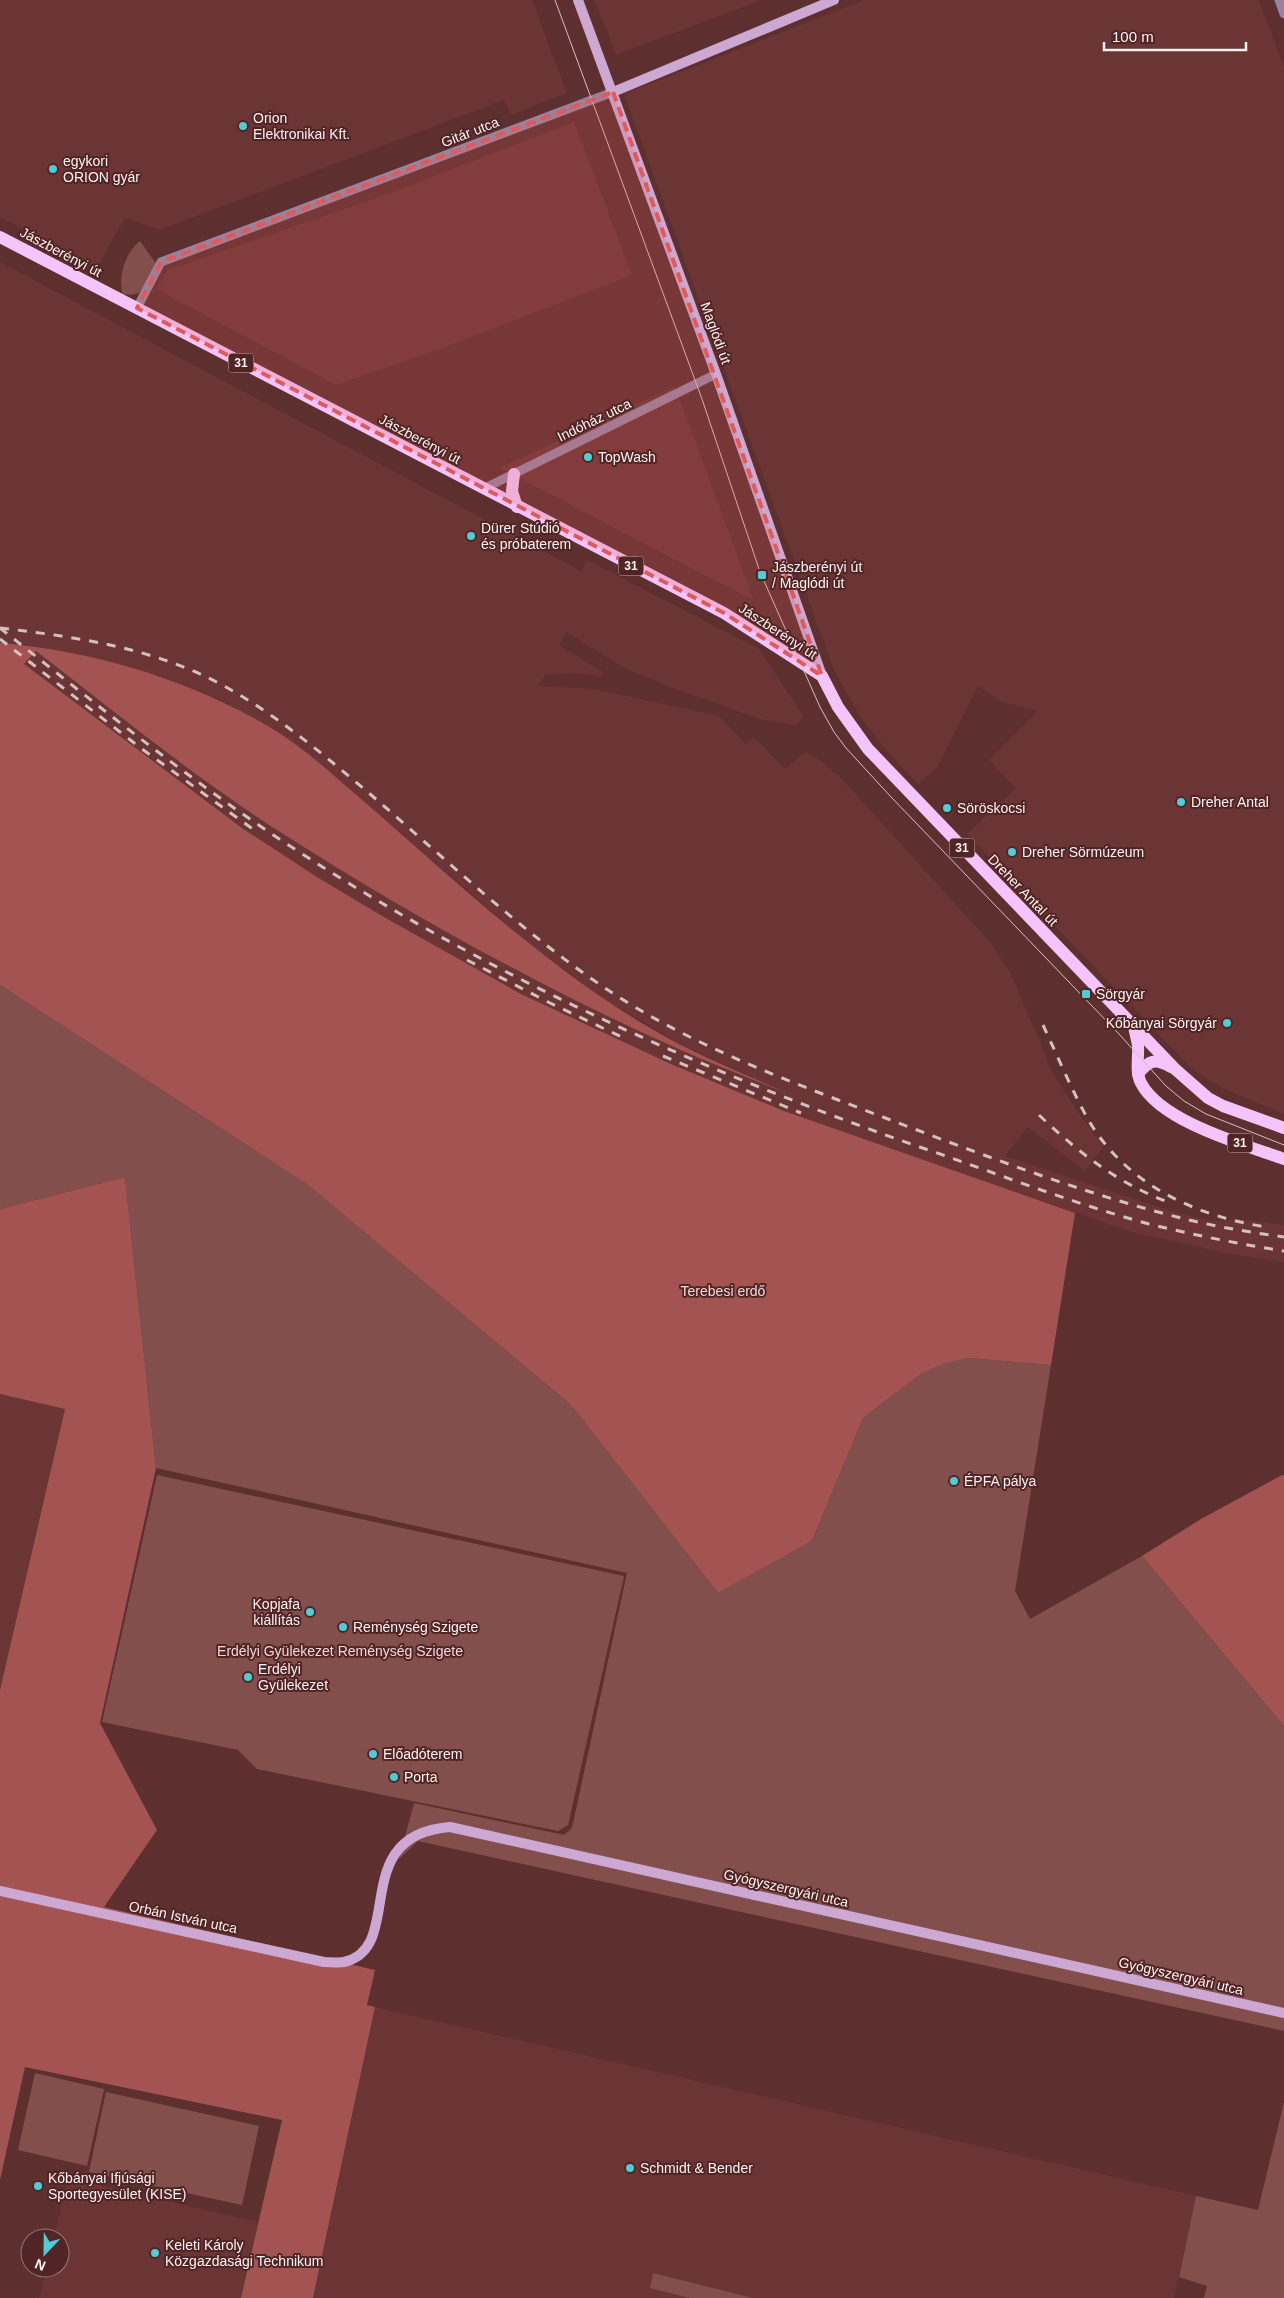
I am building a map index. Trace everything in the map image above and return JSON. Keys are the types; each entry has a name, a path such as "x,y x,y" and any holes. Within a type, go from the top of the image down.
{"main road":[{"name":"Jászberényi út","path":"0,237 724,613 822,676"},
{"path":"514,474 512,491 517,507"},
{"name":"Dreher Antal út","path":"822,676 838,708 868,749 1175,1069 1208,1098 1223,1106 1284,1128"},
{"path":"1134,1026 1138,1043 1138,1074"},
{"path":"1138,1074 1146,1064 1154,1062 1162,1062 1175,1069"},
{"name":"31","path":"1138,1074 1140,1082 1153,1098 1196,1127 1284,1159"}],"street":[{"name":"Maglódi út","path":"578,0 716,374 822,676"},
{"name":"Gitár utca","path":"137,308 160,262 613,92 834,0"},
{"path":"1279,0 1284,14"},
{"name":"Indóház utca","path":"482,489 716,374"},
{"name":"Gyógyszergyári utca","path":"360,1954 369,1944 374,1931 386,1875 390,1862 399,1848 412,1836 430,1829 450,1828 1284,2014"},
{"name":"Orbán István utca","path":"0,1891 324,1962 344,1962 360,1954"}],"highlighted area":[{"path":"613,92 822,676 724,613 137,308 161,262"}],"shaded area":[{"path":"0,0 532,0 567,93 511,115 504,100 159,230 125,218 97,268 0,217"},
{"path":"595,0 762,0 616,55"},
{"path":"864,0 1259,0 1284,67 1284,1114 1222,1088 1192,1069 967,834 1016,788 989,760 1038,711 1002,702 978,686 937,768 918,784 886,750 861,718 834,670 624,94"},
{"path":"574,122 632,275 448,346 336,385 156,289 168,270 388,194"},
{"path":"0,262 581,571 587,560 759,649 804,717 795,725 760,719 670,687 624,668 567,632 559,645 603,672 601,676 575,673 545,675 538,686 594,689 719,716 746,744 754,737 785,769 805,752 817,758 842,779 989,941 1011,974 1053,1073 1079,1114 1104,1146 1085,1171 1028,1127 1005,1156 1174,1212 1213,1221 1239,1219 1284,1225 1284,1262 1226,1253 1132,1232 878,1145 784,1111 671,1064 521,994 384,917 317,877 242,828 36,675 24,665 36,651 200,776 276,829 515,970 677,1049 776,1088 680,1044 606,1000 533,947 327,770 275,730 217,699 165,678 78,654 0,643"},
{"path":"675,386 754,601 500,468"},
{"path":"0,1394 65,1409 0,1690"},
{"path":"375,2007 1196,2196 1174,2298 313,2298"},
{"name":"Keleti Károly Közgazdasági Technikum","path":"68,2178 258,2222 241,2298 39,2298 44,2278 70,2278 70,2228 56,2228"}],"green space":[{"path":"140,241 157,265 148,283 141,291 131,295 123,294 121,280 124,265 135,245"},
{"name":"Terebesi erdő","path":"0,643 71,653 107,661 176,682 209,696 273,729 318,762 512,929 587,987 624,1012 681,1045 791,1095 690,1054 624,1024 523,973 423,919 277,830 215,788 36,651 24,664 242,828 317,877 384,917 521,994 671,1064 784,1111 1075,1213 1051,1365 969,1358 944,1363 921,1374 863,1418 812,1541 718,1593 571,1405 308,1185 0,985"},
{"path":"0,985 308,1185 571,1405 718,1593 812,1541 863,1418 921,1374 944,1362 969,1358 1051,1365 1015,1591 1030,1619 1142,1556 1284,1726 1284,2031 418,1841 399,1859 414,1803 564,1835 572,1828 627,1573 156,1468 125,1177 0,1209"},
{"path":"125,1177 156,1468 100,1723 157,1830 104,1907 375,1970 367,2005 375,2007 313,2298 241,2298 282,2120 25,2067 0,2180 0,1690 65,1409 0,1394 0,1209"},
{"name":"Erdélyi Gyülekezet Reménység Szigete","path":"157,1475 624,1576 568,1825 558,1831 257,1769 238,1750 102,1722"},
{"path":"1284,1475 1284,1726 1142,1556 1201,1519"},
{"path":"35,2073 104,2089 87,2166 18,2150"},
{"path":"106,2092 259,2126 242,2205 89,2172"},
{"path":"1284,2102 1284,2298 1204,2298 1207,2286 1179,2277 1196,2196 1258,2210"},
{"path":"653,2273 753,2298 690,2298 650,2288"}],"tram line":[{"path":"555,0 702,399 760,572 820,707 834,732 846,748 892,798 1119,1034 1166,1086 1184,1101 1206,1114 1284,1145"}],"railway":[{"path":"0,628 87,640 143,653 198,673 244,697 318,750 548,947 611,992 643,1012 711,1047 817,1092 1031,1172 1140,1207 1190,1220 1284,1237"},
{"path":"0,628 107,713 252,821 367,894 525,982 689,1058 773,1093 858,1125 1123,1217 1166,1228 1284,1251"},
{"path":"0,639 142,749 254,830"},
{"path":"467,960 550,1003 626,1039"},
{"path":"1043,1025 1089,1121 1123,1163 1143,1180 1189,1206 1214,1215 1266,1227"},
{"path":"663,1056 801,1113"},
{"path":"1039,1115 1068,1142 1115,1176 1168,1202"}],"place":[{"name":"Orion Elektronikai Kft.","path":"243,126"},
{"name":"egykori ORION gyár","path":"53,169"},
{"name":"TopWash","path":"588,457"},
{"name":"Dürer Stúdió és próbaterem","path":"471,536"},
{"name":"Jászberényi út / Maglódi út","path":"762,575"},
{"name":"Dreher Antal","path":"1181,802"},
{"name":"Söröskocsi","path":"947,808"},
{"name":"Dreher Sörmúzeum","path":"1012,852"},
{"name":"Sörgyár","path":"1086,994"},
{"name":"Kőbányai Sörgyár","path":"1227,1023"},
{"name":"ÉPFA pálya","path":"954,1481"},
{"name":"Kopjafa kiállítás","path":"310,1612"},
{"name":"Reménység Szigete","path":"343,1627"},
{"name":"Erdélyi Gyülekezet","path":"248,1677"},
{"name":"Előadóterem","path":"373,1754"},
{"name":"Porta","path":"394,1777"},
{"name":"Schmidt & Bender","path":"630,2168"},
{"name":"Kőbányai Ifjúsági Sportegyesület (KISE)","path":"38,2186"},
{"name":"Keleti Károly Közgazdasági Technikum","path":"155,2253"}]}
